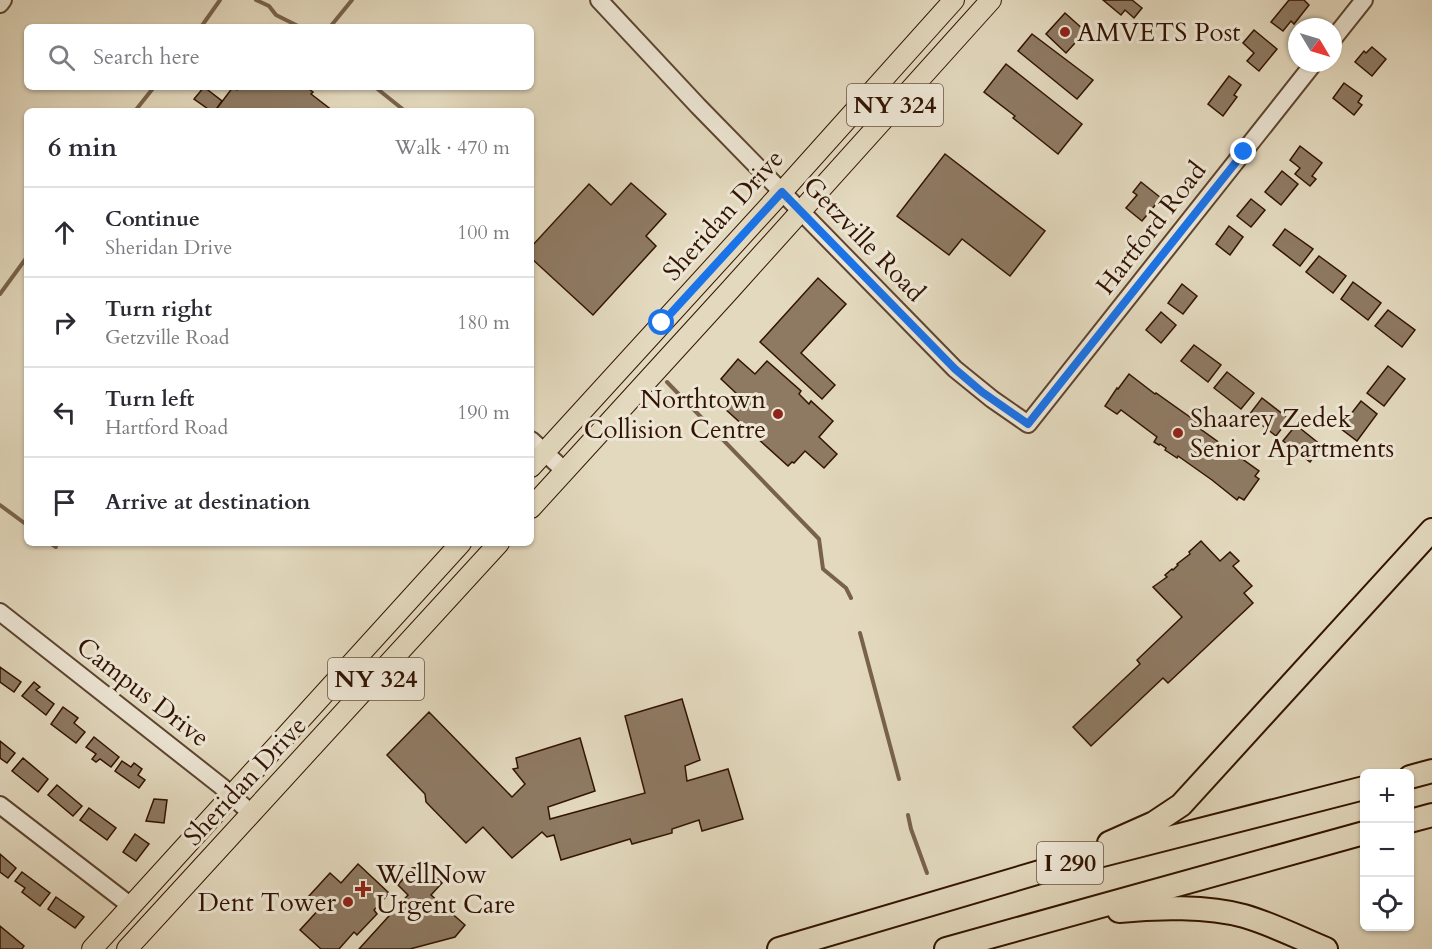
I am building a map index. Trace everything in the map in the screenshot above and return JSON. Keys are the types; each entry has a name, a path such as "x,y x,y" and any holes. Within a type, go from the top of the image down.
{"highway":[{"path":"1067,864 1154,823 1181,805 1432,530"},
{"path":"1414,776 1432,771"},
{"name":"I 290","path":"779,949 1067,864 1360,789"},
{"path":"1414,820 1432,815"},
{"name":"I 290","path":"946,949 1360,833"},
{"path":"1049,919 1144,908 1215,910 1244,916 1326,949"}],"main road":[{"name":"Sheridan Drive","path":"538,446 782,192 954,0"},
{"name":"NY 324","path":"534,505 991,0"},
{"name":"Sheridan Drive","path":"92,949 458,546"},
{"name":"Sheridan Drive","path":"128,949 496,546"}],"street":[{"path":"0,4 3,0"},
{"name":"Getzville Road","path":"599,0 698,106 955,369 1028,424"},
{"path":"1342,28 1364,0"},
{"name":"Hartford Road","path":"1028,424 1307,72"},
{"path":"538,446 565,471"},
{"name":"Campus Drive","path":"0,612 221,786 252,814"},
{"path":"0,805 131,906"}],"building":[{"path":"1103,0 1132,0 1142,8 1134,18 1125,10 1121,15"},
{"path":"1289,0 1304,0 1309,5 1299,18 1288,18 1288,25 1283,31 1271,22"},
{"name":"AMVETS Post","path":"1065,13 1084,30 1082,31 1084,33 1066,53 1046,34"},
{"path":"1254,30 1277,49 1259,71 1247,61 1254,53 1243,43"},
{"path":"1032,34 1093,80 1077,99 1018,51"},
{"path":"1372,47 1386,59 1372,76 1355,62 1364,51 1366,53"},
{"path":"1006,64 1082,124 1058,154 984,92"},
{"path":"1229,76 1241,85 1234,95 1237,97 1223,116 1208,104"},
{"path":"1344,83 1362,96 1358,102 1362,105 1354,115 1333,98"},
{"path":"202,90 208,90 222,101 217,108 207,108 194,99"},
{"path":"231,90 310,90 313,92 311,94 329,108 217,108"},
{"path":"1300,146 1322,163 1312,176 1316,179 1310,186 1295,174 1300,168 1290,160"},
{"path":"945,154 1045,231 1010,276 962,239 949,255 897,216"},
{"path":"1282,171 1298,184 1281,205 1265,192"},
{"path":"1141,182 1161,198 1142,221 1126,208 1137,195 1133,192"},
{"path":"631,183 666,214 646,236 656,246 593,315 534,261 534,244 589,184 611,205"},
{"path":"1251,199 1265,210 1251,227 1237,216"},
{"path":"1229,226 1243,237 1230,255 1216,244"},
{"path":"1285,229 1313,249 1300,266 1273,245"},
{"path":"1319,256 1346,276 1333,293 1306,272"},
{"path":"818,278 846,304 801,353 835,385 822,399 760,342"},
{"path":"1353,282 1381,303 1368,320 1341,299"},
{"path":"1182,284 1197,296 1183,314 1168,303"},
{"path":"1388,310 1415,330 1402,347 1375,326"},
{"path":"1161,312 1176,325 1161,343 1146,330"},
{"path":"1194,345 1221,365 1208,382 1181,361"},
{"name":"Northtown Collision Centre","path":"738,359 755,374 767,361 801,391 799,394 809,404 811,401 833,421 819,437 837,454 824,468 805,451 788,466 724,408 737,394 721,379"},
{"path":"1388,366 1405,379 1384,406 1367,393"},
{"path":"1227,372 1254,393 1241,409 1214,388"},
{"name":"Shaarey Zedek Senior Apartments","path":"1129,374 1201,425 1199,428 1259,471 1255,476 1259,479 1244,500 1239,497 1237,500 1178,456 1177,458 1165,450 1166,448 1154,442 1157,437 1121,410 1117,414 1105,406"},
{"path":"1262,398 1289,419 1276,436 1249,415"},
{"path":"1361,401 1377,414 1357,441 1340,428"},
{"path":"1296,425 1322,446 1310,462 1283,441"},
{"path":"1201,541 1220,561 1230,552 1239,561 1233,566 1252,586 1244,593 1253,603 1168,683 1163,678 1091,746 1073,727 1140,664 1137,660 1182,617 1153,587 1167,577 1165,575 1190,554 1189,552"},
{"path":"0,667 21,682 14,692 0,682"},
{"path":"34,682 40,687 36,690 54,704 46,715 22,696"},
{"path":"682,699 700,760 685,766 687,781 728,769 743,819 702,831 699,820 672,829 672,833 632,844 630,839 561,860 554,835 547,837 542,832 512,858 483,827 466,843 426,802 425,794 387,755 429,712 512,797 525,784 513,769 518,768 516,758 580,738 595,791 548,807 550,819 645,793 625,716"},
{"path":"63,707 78,718 74,723 85,732 76,743 51,724"},
{"path":"94,737 119,757 111,767 100,759 96,762 92,759 96,754 86,747"},
{"path":"0,741 15,753 7,763 0,758"},
{"path":"23,758 48,779 38,792 12,771"},
{"path":"122,761 131,767 134,763 142,769 138,775 145,780 139,788 115,771"},
{"path":"57,785 82,806 73,816 48,795"},
{"path":"154,799 167,800 164,823 146,821"},
{"path":"89,808 116,828 107,840 80,820"},
{"path":"135,834 149,844 136,861 123,852"},
{"path":"0,854 16,868 8,878 0,872"},
{"name":"Dent Tower","path":"358,864 389,893 374,910 377,914 357,935 354,932 339,949 321,949 300,930 321,907 309,896 330,873 341,883"},
{"path":"426,867 442,883 431,895 465,925 455,937 410,949 359,949 408,895 398,885 412,868"},
{"path":"22,872 50,893 40,906 22,892 25,888 15,881"},
{"path":"56,897 84,917 75,928 48,909"},
{"path":"0,926 24,946 22,949 0,949"}],"waterway":[{"path":"203,24 220,0"},
{"path":"256,0 269,6 276,15 294,24"},
{"path":"332,24 352,0"},
{"path":"137,108 152,90"},
{"path":"379,90 401,108"},
{"path":"0,294 24,261"},
{"path":"667,382 819,539 823,569 846,588 851,598"},
{"path":"0,505 24,523"},
{"path":"860,633 899,779"},
{"path":"908,815 927,873"}],"place":[{"name":"AMVETS Post","path":"1065,32"},
{"name":"Northtown Collision Centre","path":"778,414"},
{"name":"Shaarey Zedek Senior Apartments","path":"1178,433"},
{"name":"WellNow Urgent Care","path":"363,889"},
{"name":"Dent Tower","path":"348,902"}],"route":[{"path":"662,323 782,192 955,369 982,392 1028,424 1244,152"}]}
